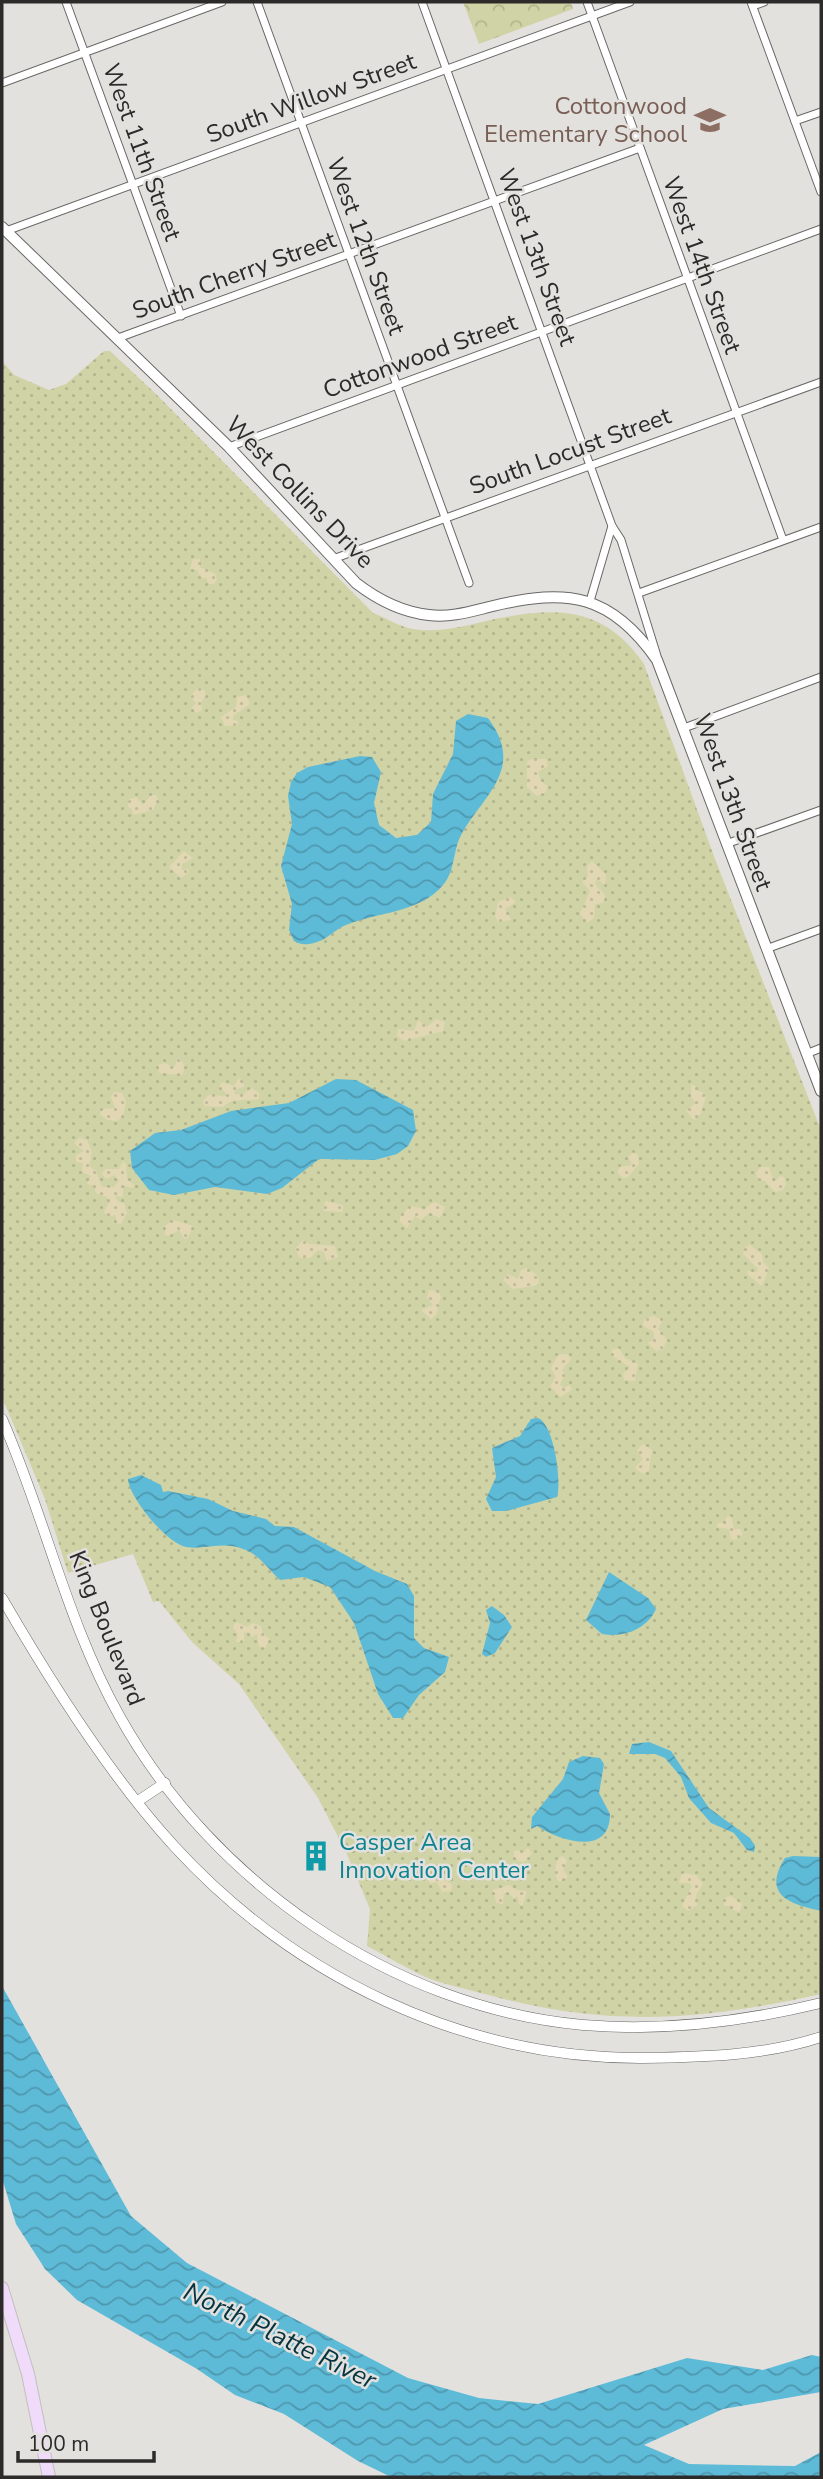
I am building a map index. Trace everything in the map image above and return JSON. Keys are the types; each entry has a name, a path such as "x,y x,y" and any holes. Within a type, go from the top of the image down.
{"main road":[{"name":"West Collins Drive","path":"4,229 229,447 356,583 377,598 403,610 431,615 457,614 536,596 563,596 590,601 625,621 657,660"},
{"name":"West 13th Street","path":"657,660 821,1091"},
{"path":"2,2288 28,2374 49,2477"}],"street":[{"name":"West 11th Street","path":"66,2 181,316"},
{"path":"2,83 222,2"},
{"name":"West 12th Street","path":"257,2 470,583"},
{"name":"West 13th Street","path":"422,2 612,526 621,540 657,660"},
{"name":"West 14th Street","path":"587,2 783,540"},
{"name":"South Willow Street","path":"4,229 630,2"},
{"path":"764,2 752,4 821,192"},
{"path":"795,121 821,111"},
{"name":"South Cherry Street","path":"118,338 640,148"},
{"name":"Cottonwood Street","path":"229,447 821,229"},
{"name":"South Locust Street","path":"333,559 590,463 821,382"},
{"path":"590,601 612,526"},
{"path":"639,593 821,527"},
{"path":"684,728 821,677"},
{"path":"726,844 821,810"},
{"path":"765,949 821,929"},
{"path":"806,1054 821,1048"},
{"name":"King Boulevard","path":"2,1419 22,1465 78,1627 100,1679 141,1752 218,1848 294,1913 374,1962 465,1998 582,2025 682,2027 772,2015 821,2003"},
{"path":"2,1598 44,1670 172,1845 263,1930 349,1984 394,2006 445,2025 498,2041 587,2056 710,2057 757,2052 821,2037"},
{"path":"138,1801 165,1783"}],"green space":[{"path":"463,2 571,2 573,9 479,44"},
{"path":"104,351 110,351 156,394 373,613 408,628 422,630 457,627 530,614 572,614 610,629 644,664 715,859 821,1130 821,1994 694,2015 612,2016 571,2012 456,1987 412,1971 367,1946 370,1909 346,1852 318,1798 239,1684 192,1642 159,1601 153,1602 133,1554 68,1573 45,1499 2,1397 2,361 14,375 49,390 66,384"}],"sand":[{"path":"193,559 200,559 200,567 215,574 217,580 214,584 201,578 197,570 190,569"},
{"path":"198,688 205,691 206,696 201,702 202,710 196,713 192,708 196,703 190,696"},
{"path":"246,695 250,704 233,716 233,720 238,721 237,726 225,726 221,717 236,707 237,697"},
{"path":"531,759 546,759 548,766 538,772 540,780 548,787 545,793 537,796 527,787 527,762"},
{"path":"151,795 156,795 158,800 153,810 133,815 132,809 128,807 128,800 136,797 143,805"},
{"path":"184,851 193,858 182,864 182,870 188,869 189,872 181,878 169,867"},
{"path":"592,861 606,875 605,885 597,879 595,883 605,899 603,903 595,904 594,918 587,923 580,914 590,891 582,882 588,876 587,866"},
{"path":"510,897 516,902 505,909 511,920 498,922 495,916 498,902"},
{"path":"436,1019 445,1022 443,1031 404,1041 397,1036 398,1029 414,1031 418,1020 427,1027"},
{"path":"178,1057 185,1066 182,1075 159,1073 158,1065 164,1063 174,1068"},
{"path":"239,1078 245,1086 235,1090 234,1094 242,1095 252,1088 259,1093 259,1099 232,1101 222,1107 204,1106 203,1101 209,1095 226,1096 219,1087 222,1082 234,1086"},
{"path":"691,1085 696,1086 697,1091 706,1097 701,1113 694,1120 686,1111 696,1103 691,1097"},
{"path":"114,1092 122,1093 126,1102 123,1116 117,1121 107,1120 100,1114 102,1109 115,1108 111,1097"},
{"path":"79,1138 87,1140 92,1152 89,1166 96,1171 102,1187 114,1187 119,1181 115,1175 106,1179 102,1174 105,1169 119,1169 123,1161 126,1164 127,1179 135,1186 131,1188 123,1185 123,1197 115,1196 118,1202 124,1203 127,1213 121,1224 116,1223 116,1215 109,1216 104,1212 109,1203 107,1197 96,1193 94,1186 87,1184 91,1176 82,1172 83,1163 76,1162 76,1155 84,1151 74,1143"},
{"path":"633,1152 638,1155 639,1164 628,1177 623,1178 618,1173 619,1167 632,1165 628,1157"},
{"path":"760,1167 769,1167 774,1182 780,1176 784,1177 786,1184 783,1190 775,1192 765,1181 759,1180 756,1173"},
{"path":"325,1201 343,1205 343,1212 324,1211"},
{"path":"434,1202 445,1207 440,1218 429,1213 421,1220 415,1216 407,1228 400,1222 400,1217 410,1206 425,1209"},
{"path":"173,1220 193,1226 188,1238 184,1239 179,1230 169,1236 165,1235 165,1226"},
{"path":"303,1240 309,1244 335,1246 338,1257 327,1261 324,1252 318,1250 310,1258 300,1258 295,1249"},
{"path":"750,1245 762,1254 763,1262 769,1268 762,1286 747,1274 748,1271 756,1272 758,1269 743,1254 745,1247"},
{"path":"526,1268 537,1275 539,1283 513,1289 503,1280 508,1274 518,1279 521,1270"},
{"path":"429,1290 438,1291 441,1296 436,1315 431,1319 421,1310 433,1305 427,1297"},
{"path":"653,1316 663,1320 658,1329 667,1340 663,1349 656,1351 648,1343 654,1339 654,1332 642,1325 645,1319"},
{"path":"619,1348 625,1358 638,1364 635,1381 624,1380 623,1374 630,1367 612,1356 612,1350"},
{"path":"567,1354 571,1359 562,1370 565,1375 560,1384 563,1388 570,1385 572,1390 560,1397 550,1386 556,1377 551,1368 558,1355"},
{"path":"643,1444 652,1450 649,1470 643,1474 635,1468 643,1459 637,1450"},
{"path":"731,1516 734,1529 740,1529 743,1534 735,1540 731,1539 729,1529 717,1527 718,1523 726,1523 726,1517"},
{"path":"236,1622 247,1627 253,1623 261,1626 263,1634 270,1639 265,1648 259,1647 257,1634 252,1637 248,1632 244,1633 244,1642 236,1642 238,1635 233,1627"},
{"path":"528,1848 532,1853 526,1861 521,1862 513,1857 515,1850 524,1852"},
{"path":"562,1856 567,1860 563,1870 568,1877 559,1882 556,1868 557,1860"},
{"path":"429,1870 441,1871 444,1880 452,1884 451,1891 442,1892 437,1882 430,1884 426,1875"},
{"path":"682,1873 696,1875 703,1884 696,1895 697,1905 688,1911 682,1906 692,1886 690,1883 679,1883"},
{"path":"509,1885 517,1890 527,1891 523,1905 519,1905 518,1897 513,1898 509,1893 504,1893 503,1905 496,1902 493,1890"},
{"path":"731,1896 742,1904 740,1912 733,1910 731,1906 724,1906 725,1898"}],"water":[{"path":"468,714 488,718 499,736 503,752 502,767 490,793 461,835 447,880 434,894 410,907 346,925 319,942 304,944 294,941 289,930 292,904 281,866 292,824 288,796 291,782 297,773 308,767 360,756 372,757 381,772 374,803 379,825 396,838 417,835 431,822 433,794 453,754 456,721"},
{"path":"336,1079 356,1080 413,1110 416,1131 408,1146 397,1154 375,1160 319,1159 282,1188 267,1194 215,1187 174,1195 149,1190 132,1168 130,1151 155,1133 181,1130 231,1111 289,1103"},
{"path":"538,1418 548,1431 555,1454 557,1497 506,1511 492,1511 486,1499 496,1477 492,1448 520,1436 531,1419"},
{"path":"141,1475 161,1485 163,1492 208,1499 233,1511 266,1519 275,1526 294,1527 375,1571 407,1584 414,1596 414,1638 424,1648 449,1657 445,1672 419,1695 403,1718 393,1718 378,1694 354,1623 330,1587 304,1577 280,1580 254,1554 236,1547 193,1548 178,1544 159,1528 135,1497 128,1479"},
{"path":"609,1572 648,1598 656,1609 641,1627 618,1635 602,1634 586,1620"},
{"path":"492,1606 504,1615 512,1627 495,1653 486,1657 482,1654 490,1623 486,1610"},
{"path":"649,1742 671,1751 709,1808 750,1838 755,1846 754,1852 747,1850 734,1833 711,1823 689,1798 681,1777 665,1758 655,1754 629,1754 632,1744"},
{"path":"583,1756 600,1758 604,1764 599,1793 610,1814 608,1828 602,1836 581,1842 557,1836 537,1826 531,1829 532,1817 563,1779 569,1762"},
{"path":"821,1857 821,1911 790,1901 778,1890 778,1871 785,1858"},
{"name":"North Platte River","path":"2,1986 131,2216 187,2263 408,2378 479,2398 538,2404 687,2358 763,2370 812,2355 821,2357 821,2392 723,2409 644,2445 689,2464 795,2466 821,2452 821,2477 389,2476 358,2461 284,2414 235,2395 197,2369 77,2300 45,2269 16,2224 2,2178"}],"place":[{"name":"Cottonwood Elementary School","path":"710,120"},
{"name":"Casper Area Innovation Center","path":"316,1856"}]}
